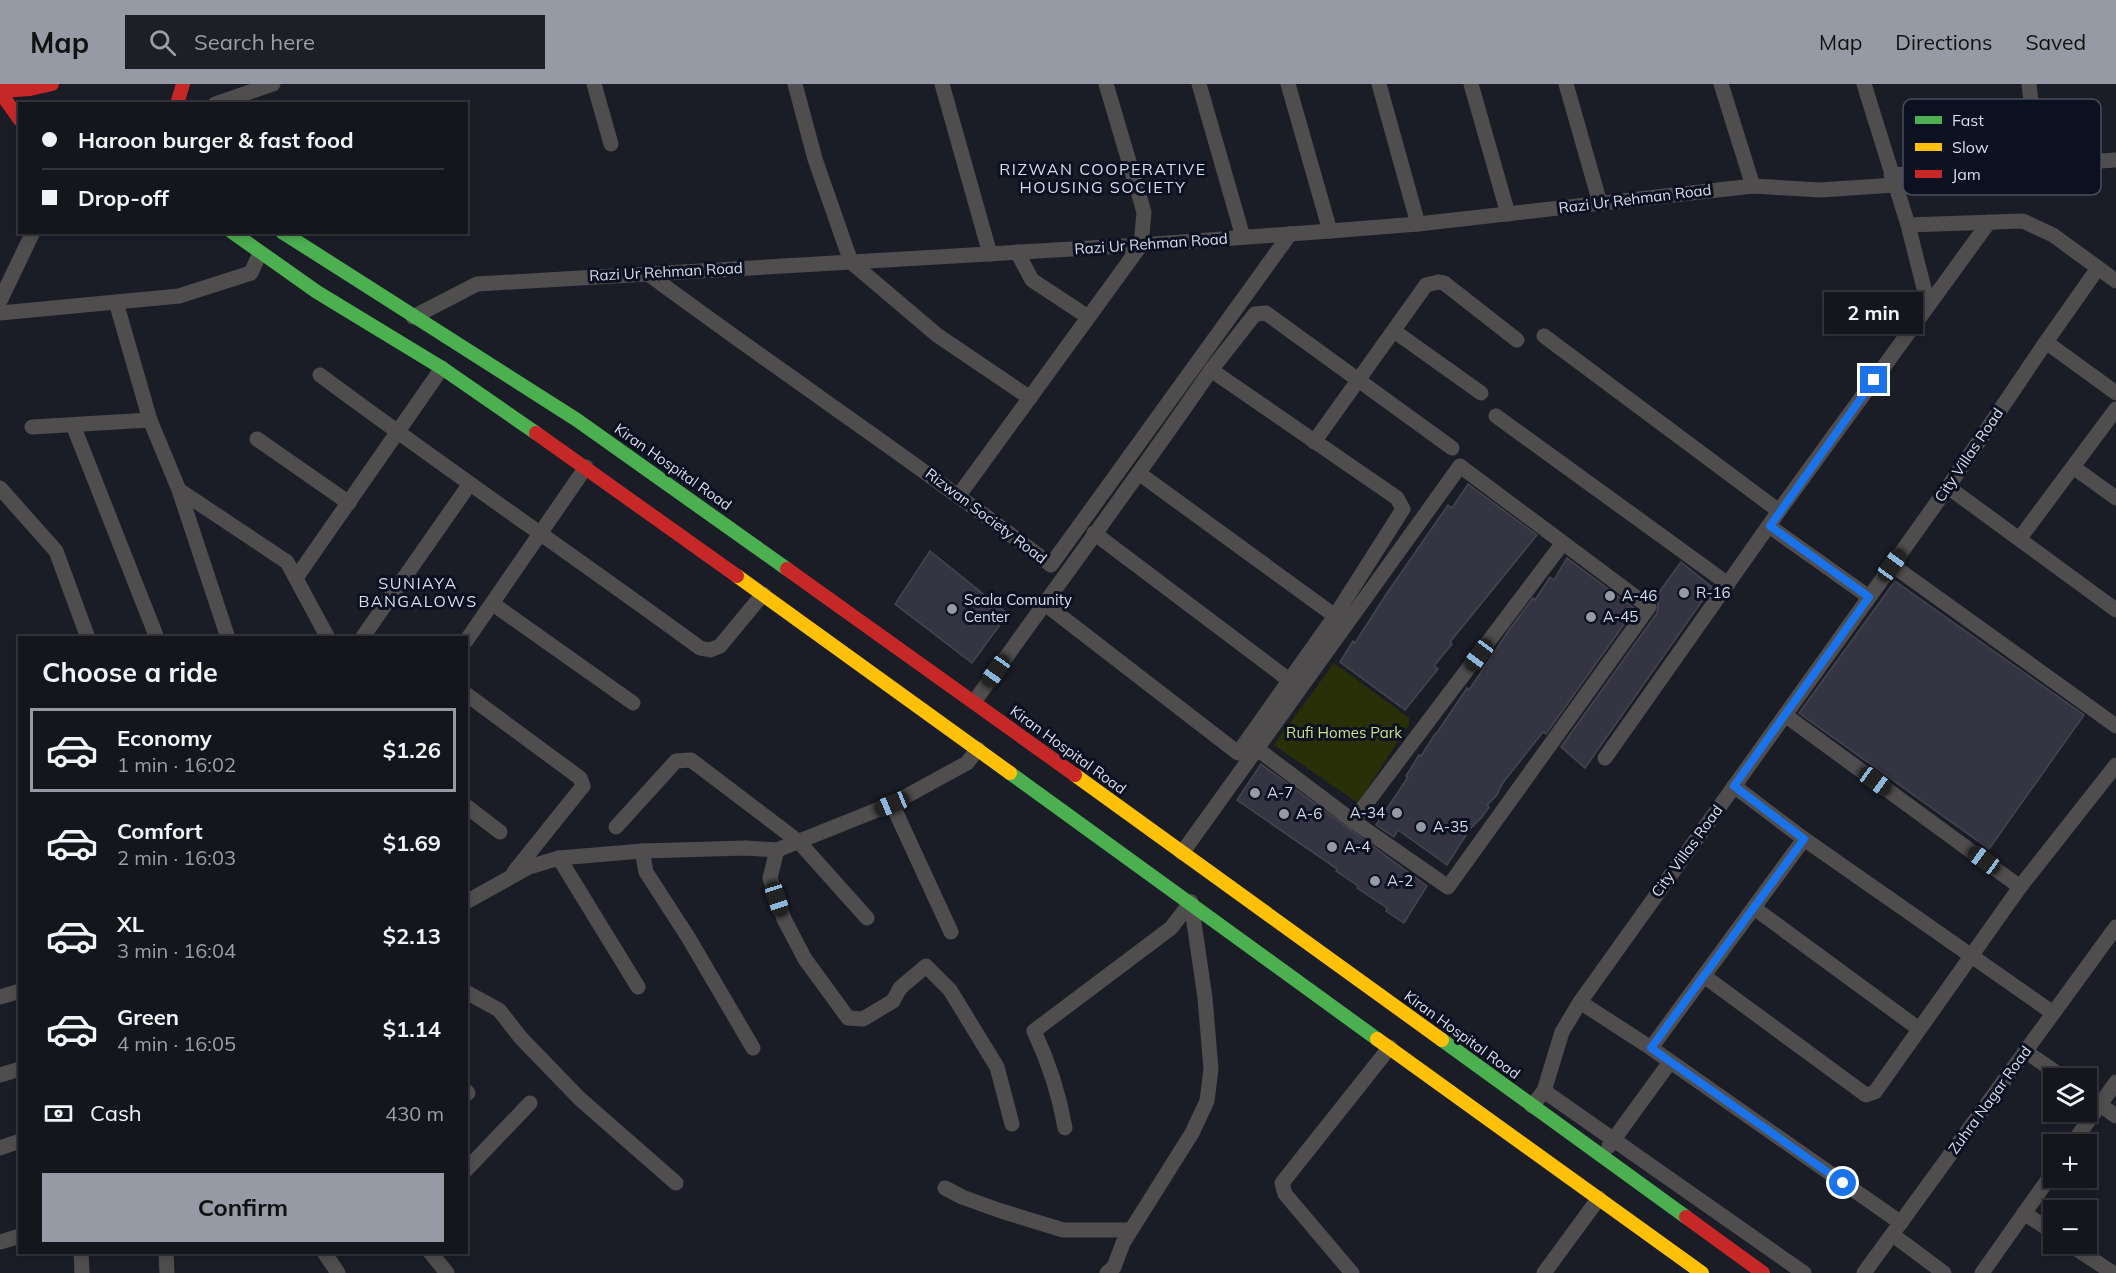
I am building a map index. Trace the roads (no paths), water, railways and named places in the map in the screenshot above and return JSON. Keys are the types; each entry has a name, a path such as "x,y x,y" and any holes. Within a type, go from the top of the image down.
{"main road":[{"path":"18,117 0,92 52,84"},
{"path":"178,102 183,84"},
{"name":"Kiran Hospital Road","path":"235,234 317,292 442,368 567,434 586,467 1702,1273"},
{"name":"Kiran Hospital Road","path":"285,234 413,317 567,434 974,702 1763,1273"}],"street":[{"path":"221,102 273,84"},
{"path":"594,84 611,144"},
{"path":"795,84 815,159 851,262 937,335 1030,398"},
{"path":"942,84 990,254"},
{"path":"959,495 1141,245 1144,212 1106,84"},
{"path":"1199,84 1243,237"},
{"path":"1288,84 1330,231"},
{"path":"1379,84 1418,224"},
{"path":"1471,84 1508,214"},
{"path":"1566,84 1600,203"},
{"path":"1721,84 1753,186"},
{"path":"1864,84 1908,225 1928,304"},
{"path":"2029,84 2031,99"},
{"name":"Razi Ur Rehman Road","path":"2101,161 2116,160"},
{"name":"Razi Ur Rehman Road","path":"413,317 477,284 1141,245 1418,224 1753,186 1820,190 1903,179"},
{"path":"1908,225 2023,221 2053,235 2116,281"},
{"path":"1605,758 1779,511 1989,222"},
{"path":"0,301 32,234"},
{"name":"Rizwan Society Road","path":"647,273 959,495 1051,565 1290,234"},
{"path":"1017,252 1032,280 1088,317"},
{"path":"0,313 179,296 251,273 260,253"},
{"name":"City Villas Road","path":"1544,1091 1562,1032 1580,1002 1948,487 2098,268"},
{"path":"1314,442 1426,285 1444,283 1517,340"},
{"path":"116,302 150,420 178,490 227,636"},
{"path":"974,702 1094,533 1140,474 1211,370 1254,314 1266,313 1452,448"},
{"path":"1394,332 1481,393"},
{"path":"1544,336 1779,511"},
{"path":"2046,342 2116,393"},
{"path":"296,578 442,368"},
{"path":"1045,604 1238,753 1335,615 1403,509 1397,498 1211,370"},
{"path":"320,375 469,485 542,533 700,648 710,650 720,646 763,594"},
{"path":"2020,538 2116,410"},
{"path":"1496,416 1728,584"},
{"path":"32,427 150,420"},
{"path":"73,425 156,636"},
{"path":"257,439 349,502"},
{"path":"1182,854 1256,748 1460,466 1649,608 1449,887 1353,821 1256,748"},
{"path":"468,638 586,467"},
{"path":"2073,467 2116,498"},
{"path":"1140,474 1335,615"},
{"path":"363,636 469,485"},
{"path":"1948,487 2116,610"},
{"path":"0,488 56,551 87,636"},
{"path":"178,490 287,562 327,636"},
{"path":"1770,526 1869,597"},
{"path":"1094,533 1289,680"},
{"path":"1353,821 1562,544"},
{"path":"1892,565 2116,726"},
{"path":"493,604 633,703"},
{"path":"468,695 580,778 583,786 508,879"},
{"path":"1785,716 2020,886"},
{"path":"468,898 529,867 559,858 642,851 746,848 777,850 892,804 967,763 978,749"},
{"path":"616,827 676,761 691,760 799,842 867,918"},
{"path":"1704,976 1866,1095 1875,1092 2020,886 2116,765"},
{"path":"1734,786 1804,839 2053,1013"},
{"path":"892,804 951,932"},
{"path":"468,808 500,832"},
{"path":"1651,1048 1804,839"},
{"path":"777,850 770,878 784,920 805,959 848,1018 863,1019 893,1001 900,988 926,966 950,990 997,1067 1012,1124"},
{"path":"642,851 646,872 688,937 753,1048"},
{"path":"559,858 638,987"},
{"path":"1065,1128 1060,1097 1047,1059 1034,1031 1171,928 1191,902"},
{"path":"1107,1273 1114,1267 1123,1243 1192,1133 1207,1101 1211,1069 1205,998 1191,902"},
{"path":"1754,908 1919,1029"},
{"name":"Zuhra Nagar Road","path":"1864,1273 2116,927"},
{"path":"0,997 18,992"},
{"path":"468,993 499,1010 521,1038 580,1099 676,1182"},
{"path":"1580,1002 1651,1048 1897,1229 1944,1273"},
{"path":"1352,1273 1285,1194 1282,1183 1389,1047"},
{"path":"2025,1050 2050,1068"},
{"path":"1602,1156 1670,1062"},
{"path":"0,1075 18,1070"},
{"path":"2079,1134 2116,1082"},
{"path":"1532,1106 1544,1091 1804,1273"},
{"path":"468,1168 530,1103"},
{"path":"2097,1103 2116,1116"},
{"path":"0,1148 18,1142"},
{"path":"1982,1273 2043,1186"},
{"path":"945,1188 962,1197 1001,1211 1063,1230 1131,1230"},
{"path":"1544,1273 1599,1198"},
{"path":"2024,1213 2043,1226"},
{"path":"0,1242 18,1237"},
{"path":"81,1254 82,1273"},
{"path":"166,1254 167,1273"},
{"path":"325,1254 338,1273"},
{"path":"432,1254 447,1273"},
{"path":"2084,1254 2113,1273"}],"place":[{"name":"R-16","path":"1684,593"},
{"name":"A-46","path":"1610,596"},
{"name":"Scala Comunity Center","path":"952,609"},
{"name":"A-45","path":"1591,617"},
{"name":"A-7","path":"1255,793"},
{"name":"A-34","path":"1397,813"},
{"name":"A-6","path":"1284,814"},
{"name":"A-35","path":"1421,827"},
{"name":"A-4","path":"1332,847"},
{"name":"A-2","path":"1375,881"}],"district":[{"name":"RIZWAN COOPERATIVE HOUSING SOCIETY","path":"1103,178"},
{"name":"SUNIAYA BANGALOWS","path":"418,592"}],"park label":[{"name":"Rufi Homes Park","path":"1344,733"}]}
